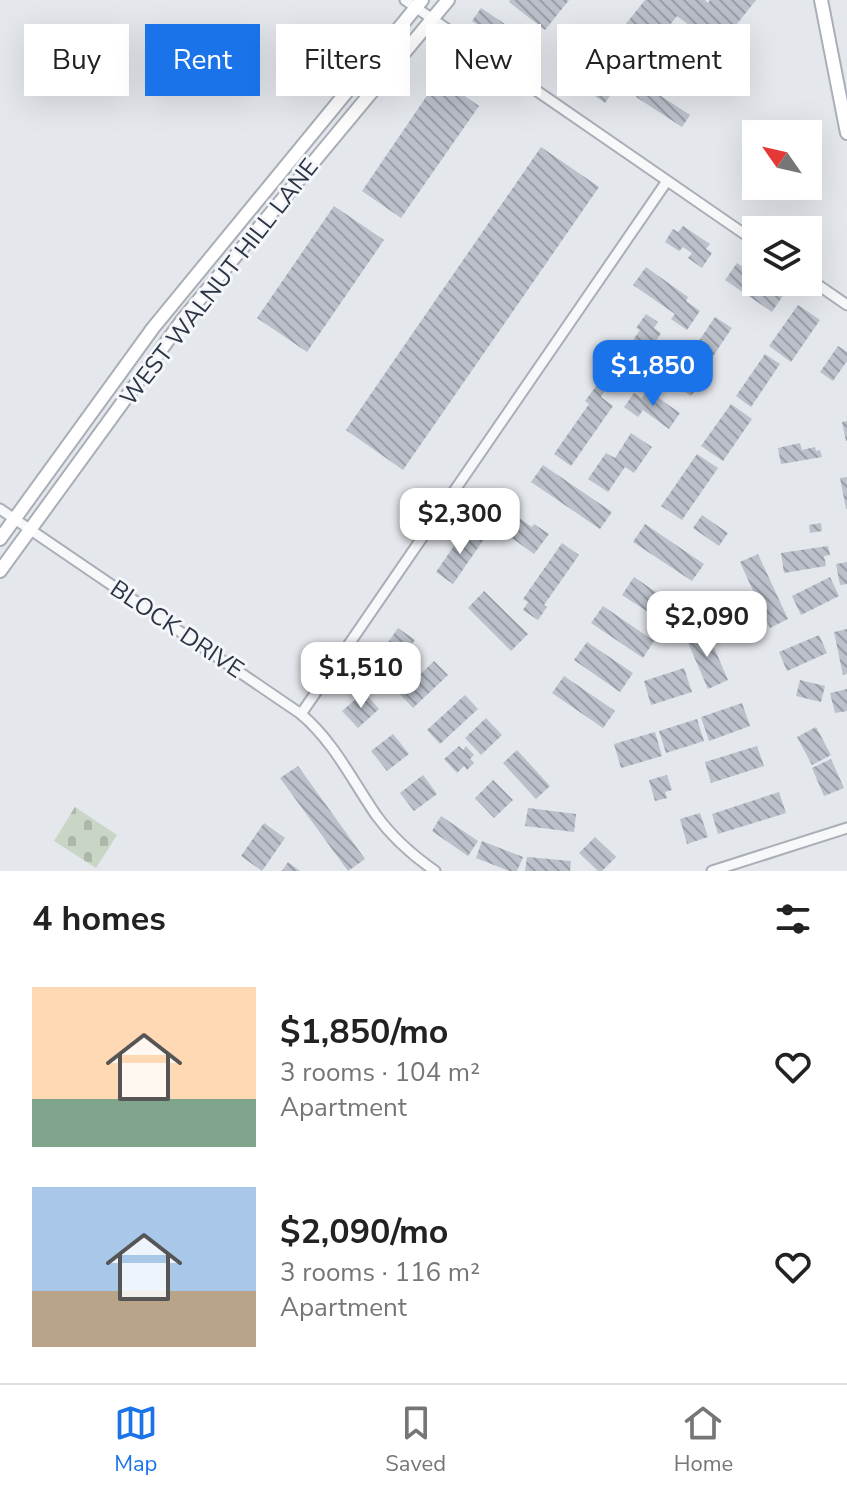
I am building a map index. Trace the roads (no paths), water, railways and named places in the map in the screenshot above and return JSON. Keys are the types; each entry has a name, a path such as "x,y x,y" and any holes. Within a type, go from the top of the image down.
{"main road":[{"name":"WEST WALNUT HILL LANE","path":"0,571 212,283 448,0"},
{"path":"821,0 847,133"},
{"name":"WEST WALNUT HILL LANE","path":"0,539 153,328 415,2"},
{"path":"296,153 310,165"},
{"path":"199,272 212,283"}],"street":[{"path":"415,2 433,18 742,232"},
{"path":"301,714 667,181"},
{"path":"822,288 847,305"},
{"name":"BLOCK DRIVE","path":"0,509 301,714 332,747 390,833 412,855 435,871"},
{"path":"712,871 847,828"}]}
